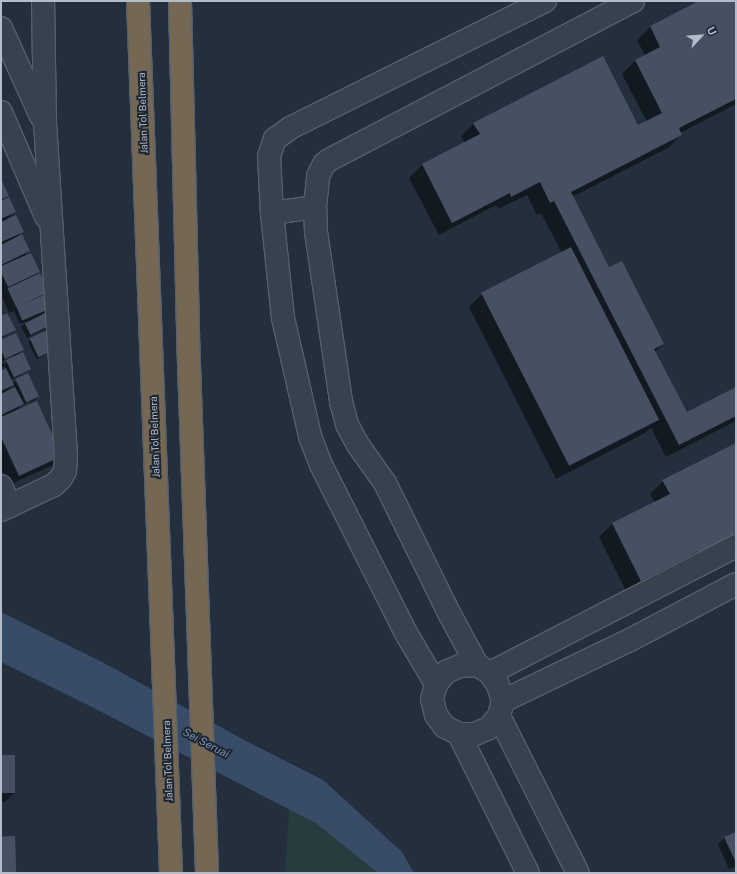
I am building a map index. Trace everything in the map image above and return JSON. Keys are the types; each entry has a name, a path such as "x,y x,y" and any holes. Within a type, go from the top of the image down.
{"highway":[{"name":"Jalan Tol Belmera","path":"138,1 169,785 171,873"},
{"path":"180,1 188,336 207,873"}],"street":[{"path":"1,486 5,508 54,484 61,478 65,471 66,456 45,125 43,1"},
{"path":"436,684 406,633 321,465 310,436 283,318 272,213 269,156 275,139 290,128 545,1"},
{"path":"578,873 501,708 498,685 483,669 449,613 385,483 358,445 347,424 341,401 322,280 315,207 318,176 324,164 329,160 632,1"},
{"path":"1,28 45,125"},
{"path":"1,112 53,233"},
{"path":"272,213 315,207"},
{"path":"736,546 483,669 460,666 446,672 436,684 432,699 436,715 445,727 459,734 475,734 489,728 501,708 736,584"},
{"path":"459,734 528,873"}],"green space":[{"path":"289,810 317,824 378,873 285,873"}],"water":[{"name":"Sei Seruai","path":"1,612 102,662 246,741 323,780 402,852 414,873 378,873 317,824 94,708 1,662"}],"building":[{"path":"699,1 736,1 736,99 679,128 682,135 571,192 609,267 622,261 664,344 654,349 687,412 736,387 736,416 679,445 554,201 550,203 540,182 511,197 510,193 452,223 422,164 480,134 473,123 603,56 638,125 662,113 635,60 660,47 650,26"},
{"path":"1,179 9,196 1,199"},
{"path":"9,197 16,212 1,219 1,201"},
{"path":"16,215 24,232 1,242 1,222"},
{"path":"22,234 30,251 1,265 1,245"},
{"path":"571,247 659,420 569,466 481,293"},
{"path":"31,253 40,272 8,287 1,272 1,266"},
{"path":"40,273 49,292 16,307 7,288"},
{"path":"44,295 50,309 22,321 16,307"},
{"path":"47,312 53,324 31,335 25,323"},
{"path":"7,313 16,330 1,337 1,316"},
{"path":"45,331 54,350 38,357 30,338"},
{"path":"16,333 24,350 5,359 1,350 1,340"},
{"path":"23,352 31,369 14,377 6,360"},
{"path":"6,368 14,385 1,391 1,371"},
{"path":"28,373 39,397 26,402 15,379"},
{"path":"15,387 24,404 1,415 1,394"},
{"path":"37,401 62,456 19,476 1,437 1,417"},
{"path":"736,443 736,539 702,557 699,551 641,581 612,523 670,494 662,480"},
{"path":"1,755 15,755 15,793 1,793"},
{"path":"736,832 736,863 724,837"},
{"path":"1,836 15,836 16,873 2,873"}]}
